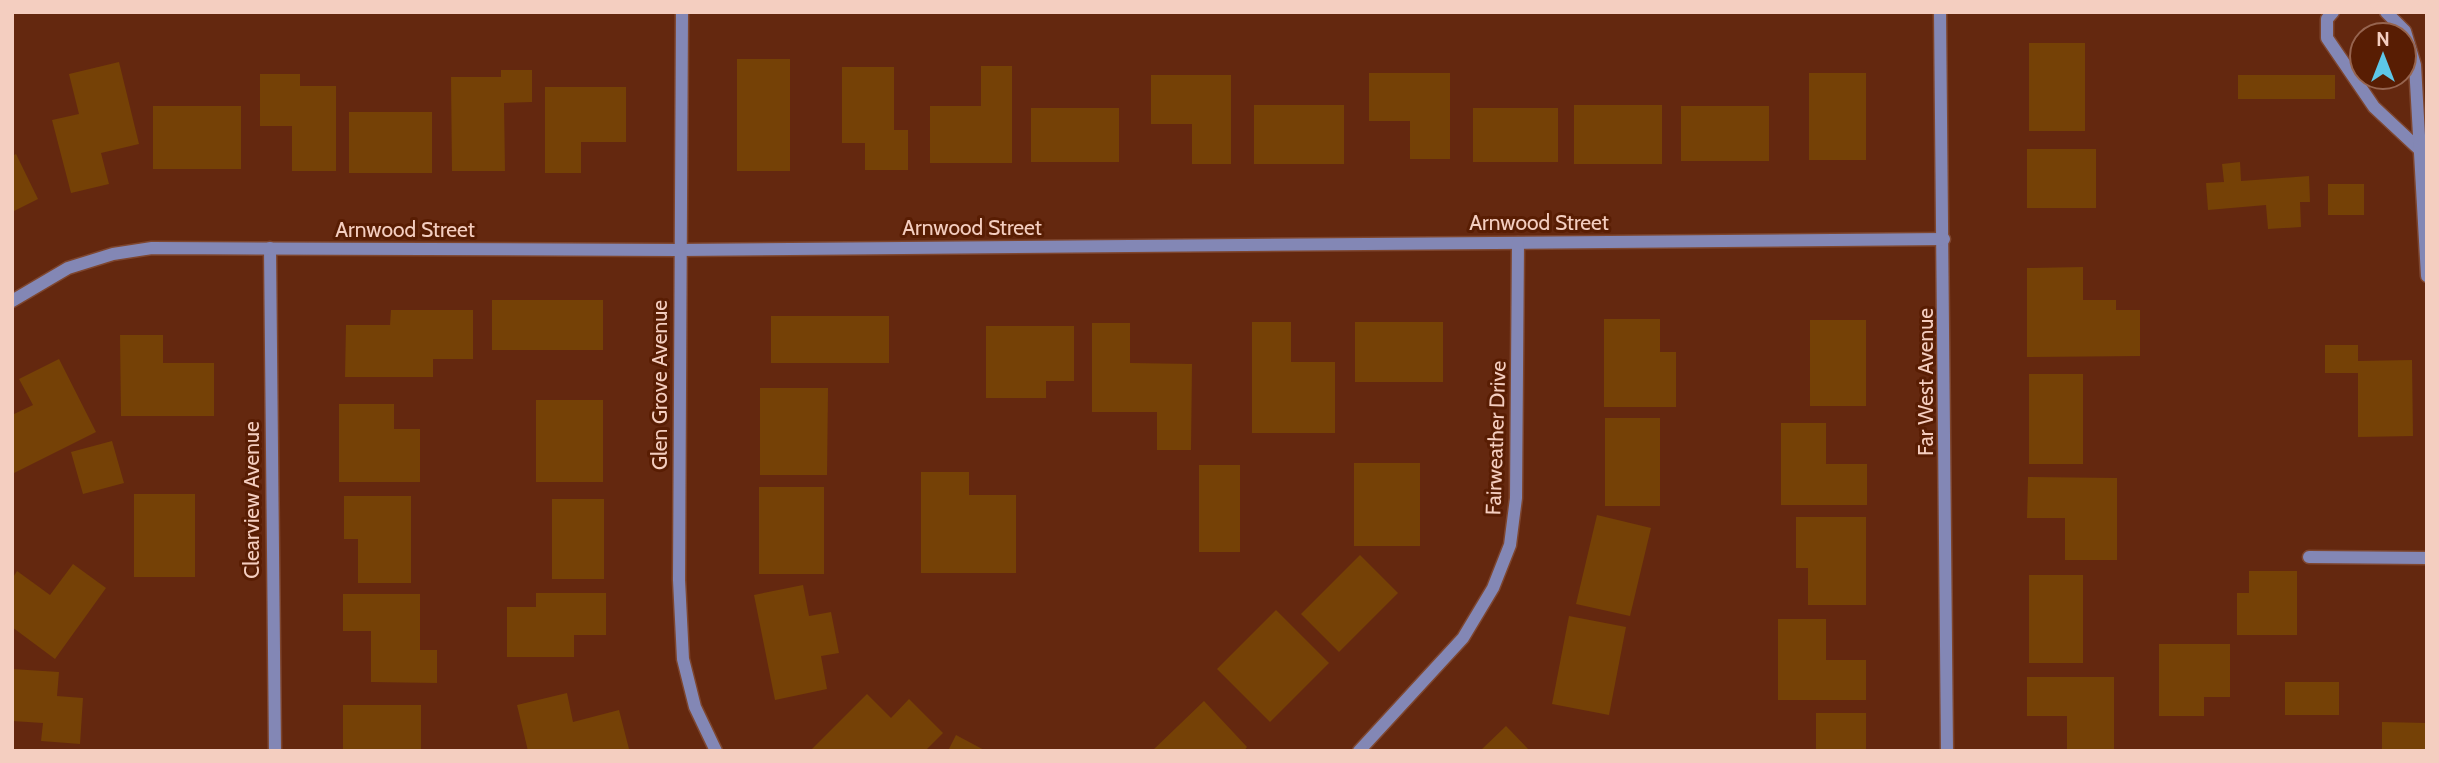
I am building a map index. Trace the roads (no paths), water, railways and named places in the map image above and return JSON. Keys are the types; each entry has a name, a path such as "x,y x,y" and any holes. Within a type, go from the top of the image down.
{"street":[{"name":"Glen Grove Avenue","path":"682,12 682,659 695,707 716,751"},
{"name":"Far West Avenue","path":"1940,12 1947,751"},
{"path":"2333,12 2327,19 2327,38 2374,107 2420,150"},
{"path":"2386,12 2405,31 2415,65 2427,276"},
{"name":"Arnwood Street","path":"12,301 68,268 113,254 152,248 680,250 1944,239"},
{"name":"Fairweather Drive","path":"1359,751 1464,638 1493,587 1510,545 1516,498 1518,243"},
{"name":"Clearview Avenue","path":"270,248 275,751"},
{"path":"2309,557 2427,558"}]}
